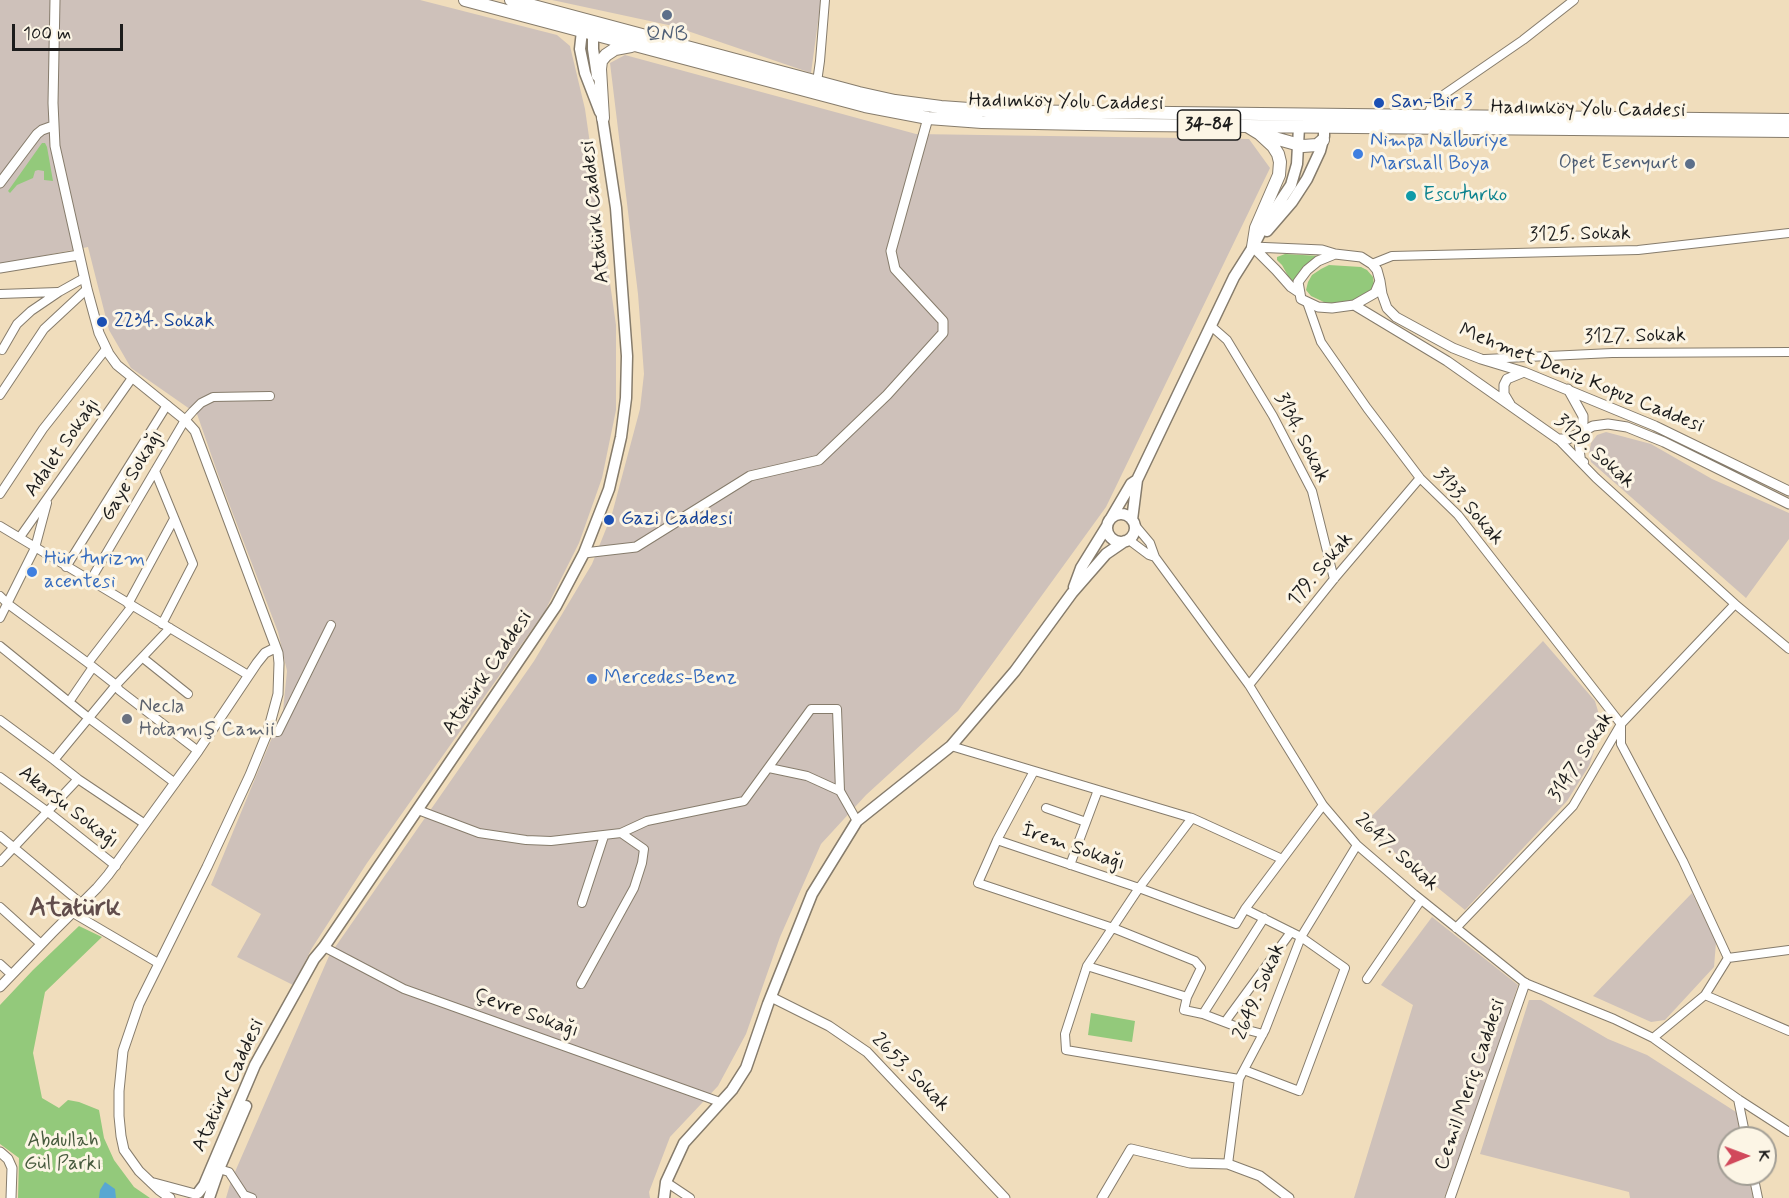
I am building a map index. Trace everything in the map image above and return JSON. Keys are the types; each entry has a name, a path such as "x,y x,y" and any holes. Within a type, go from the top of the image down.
{"main road":[{"name":"Hadımköy Yolu Caddesi","path":"465,0 590,29 657,39 895,101 960,109 1320,124 1789,131"},
{"name":"Hadımköy Yolu Caddesi","path":"511,0 638,46 865,106 928,118 982,122 1299,127 1428,116 1789,120"},
{"name":"Atatürk Caddesi","path":"194,1195 204,1185 255,1065 314,959 556,606 584,554 609,489 621,437 626,398 627,356 616,208 590,29"},
{"path":"603,118 600,69 602,61 615,49 623,46 638,46"},
{"path":"664,1198 666,1182 684,1143 732,1089 746,1068 771,997 812,894 857,821 951,746 1015,671 1072,593 1106,554 1134,533 1137,480 1234,277 1291,185 1297,164 1299,127 1305,118 1320,124"},
{"path":"1246,126 1260,134 1297,145 1312,146 1320,124"},
{"path":"1253,247 1276,222 1300,190 1314,166 1320,124"},
{"path":"1253,247 1256,228 1276,184 1280,169 1278,154 1260,134"},
{"path":"1072,593 1081,568 1131,484 1137,480"},
{"path":"1109,522 1120,514 1125,514 1133,522"},
{"path":"1109,522 1109,536 1117,541 1127,540"},
{"path":"194,1195 202,1193 209,1198 264,1062 324,947"}],"street":[{"path":"55,0 53,126 84,278 99,333 106,350 117,365 185,420 196,434 279,663 279,686 268,731 212,857 158,963 129,1031 121,1063 119,1091 121,1136 124,1150 139,1171 170,1198"},
{"path":"817,82 825,0"},
{"path":"1428,116 1433,102 1523,40 1574,0"},
{"path":"584,554 636,547 750,476 819,460 887,394 943,333 943,321 895,269 891,251 928,118"},
{"path":"0,183 37,135 42,130 53,126"},
{"name":"3125. Sokak","path":"1372,264 1392,256 1638,250 1789,233"},
{"path":"1253,247 1322,250 1361,257 1377,270 1380,281 1375,293 1354,305 1332,308 1318,307 1301,299 1298,282 1307,270 1318,261 1335,254"},
{"path":"1253,247 1291,287 1300,293"},
{"path":"0,268 79,255"},
{"path":"2,350 17,324 31,311 84,278"},
{"name":"Mehmet Deniz Kopuz Caddesi","path":"1380,281 1387,308 1396,317 1453,348 1568,389 1686,440 1789,491"},
{"path":"0,395 44,328 87,289"},
{"path":"0,294 59,292"},
{"name":"3133. Sokak","path":"1307,302 1321,342 1367,408 1420,478 1458,515 1621,724"},
{"name":"3129. Sokak","path":"1354,305 1447,361 1557,439 1596,478 1735,604 1789,649"},
{"name":"3134. Sokak","path":"1211,326 1227,340 1273,416 1312,491 1334,579"},
{"path":"0,494 43,429 106,350"},
{"name":"3127. Sokak","path":"1481,359 1612,352 1789,352"},
{"path":"1512,407 1504,394 1504,385 1507,379 1524,372"},
{"name":"Adalet Sokağı","path":"20,537 132,378"},
{"path":"1568,389 1583,416 1579,446 1581,460 1596,478"},
{"name":"Gaye Sokağı","path":"90,581 185,420 201,403 213,397 270,396"},
{"path":"66,567 166,405"},
{"path":"1557,439 1568,439 1593,426 1608,424 1627,427 1664,442 1789,504"},
{"path":"54,760 116,686 143,658 166,626 194,564 155,471"},
{"name":"179. Sokak","path":"1249,685 1334,579 1420,478"},
{"path":"0,618 35,548 48,498"},
{"path":"69,702 130,605 174,519"},
{"name":"2647. Sokak","path":"1133,522 1249,685 1323,805 1357,845 1421,900 1525,983 1614,1019 1653,1038"},
{"path":"0,526 248,675"},
{"path":"1127,540 1149,555 1155,556"},
{"path":"0,596 198,751"},
{"name":"3147. Sokak","path":"1456,928 1573,806 1621,724 1735,604"},
{"path":"268,731 278,732 331,625"},
{"path":"0,646 175,783"},
{"path":"0,987 116,866 198,751 248,675 265,653 275,648"},
{"path":"143,658 188,694"},
{"path":"418,810 479,833 526,840 551,841 621,833 647,821 744,801 811,709 837,709 840,791 857,821"},
{"path":"0,720 78,779 146,824"},
{"path":"1621,724 1621,744 1683,861 1728,958"},
{"path":"951,746 1192,818 1282,859"},
{"path":"769,768 807,776 840,791"},
{"path":"1034,771 997,840 978,883 1113,928 1195,961 1201,968 1187,997 1184,1010 1263,1034"},
{"name":"Akarsu Sokağı","path":"0,777 116,866"},
{"path":"0,862 78,779"},
{"path":"1070,865 1098,790"},
{"path":"1244,1070 1299,1091 1345,968 1300,937 1245,909 1323,805"},
{"path":"1046,808 1086,822"},
{"path":"1192,818 1139,888 1087,966 1065,1034 1066,1050 1239,1079"},
{"path":"582,984 634,888 642,863 644,849 621,833"},
{"path":"0,836 82,904"},
{"path":"582,903 604,836"},
{"name":"İrem Sokağı","path":"997,840 1139,888 1236,924 1245,909"},
{"name":"2649. Sokak","path":"1228,1164 1239,1079 1263,1034 1300,937 1357,845"},
{"path":"1367,979 1421,900"},
{"path":"0,907 42,944"},
{"path":"73,913 158,963"},
{"path":"1203,1014 1264,918"},
{"path":"1225,1022 1291,932"},
{"name":"Çevre Sokağı","path":"324,947 404,989 720,1102"},
{"path":"1728,958 1789,950"},
{"path":"1728,958 1705,995 1653,1038 1738,1099 1789,1132"},
{"path":"0,964 11,974"},
{"path":"1087,966 1187,997"},
{"name":"Cemil Meriç Caddesi","path":"1450,1198 1525,983"},
{"path":"1705,995 1789,1031"},
{"name":"2653. Sokak","path":"771,997 829,1026 867,1052 1005,1198"},
{"path":"1738,1099 1744,1126"},
{"path":"1102,1198 1131,1149 1190,1163 1228,1164 1260,1176 1289,1198"},
{"path":"0,1152 8,1159 12,1168 11,1198"},
{"path":"219,1169 230,1172 244,1195 252,1198"},
{"path":"666,1182 690,1198"},
{"path":"152,1183 194,1195"}],"shaded area":[{"path":"0,0 420,0 557,35 570,46 585,109 616,325 616,410 602,478 579,543 545,611 367,863 312,948 293,985 237,957 261,914 211,885 283,711 287,671 278,632 197,414 131,368 109,330 88,247 0,264"},
{"path":"552,0 821,0 811,73 673,26"},
{"path":"625,55 916,134 1249,139 1270,168 1106,507 958,711 866,795 821,844 780,937 746,1034 718,1086 670,1137 649,1192 650,1198 226,1198 231,1181 329,956 534,661 592,564 612,514 640,409 644,374 638,294 610,63"},
{"path":"1606,432 1651,444 1712,479 1789,513 1789,539 1746,598 1591,462 1589,453 1591,443 1597,435"},
{"path":"1543,641 1595,701 1600,718 1598,740 1589,766 1567,801 1465,910 1362,826"},
{"path":"1692,893 1716,942 1714,967 1665,1020 1651,1022 1593,996"},
{"path":"1432,917 1518,985 1444,1198 1354,1198 1413,1005 1381,985"},
{"path":"1529,1000 1541,1000 1608,1039 1647,1055 1736,1112 1739,1126 1717,1126 1717,1186 1750,1186 1753,1198 1630,1198 1629,1192 1480,1154"}],"green space":[{"path":"42,143 45,143 47,147 53,181 44,180 44,171 38,170 35,171 33,178 17,185 10,193 8,191"},
{"path":"1285,254 1320,256 1293,285 1277,260 1277,257"},
{"path":"1329,265 1361,267 1367,270 1373,277 1372,289 1363,298 1345,303 1326,303 1311,296 1306,290 1312,275"},
{"name":"Abdullah Gül Parkı","path":"79,926 102,937 45,992 33,1053 42,1098 59,1108 68,1100 99,1110 104,1138 114,1160 134,1187 150,1198 18,1198 19,1158 0,1144 0,1005"},
{"path":"1091,1013 1135,1021 1132,1042 1088,1035"}],"water":[{"path":"105,1182 115,1189 116,1198 99,1198 100,1190"}],"place":[{"name":"QNB","path":"667,15"},
{"name":"San-Bir 3","path":"1379,103"},
{"name":"Nimpa Nalburiye Marshall Boya","path":"1358,154"},
{"name":"Opet Esenyurt","path":"1690,164"},
{"name":"Escuturko","path":"1411,196"},
{"name":"2234. Sokak","path":"102,322"},
{"name":"Gazi Caddesi","path":"609,520"},
{"name":"Hür turizm acentesi","path":"32,572"},
{"name":"Mercedes-Benz","path":"592,679"},
{"name":"Necla Hotamış Camii","path":"127,719"}],"district":[{"name":"Atatürk","path":"75,910"}]}
